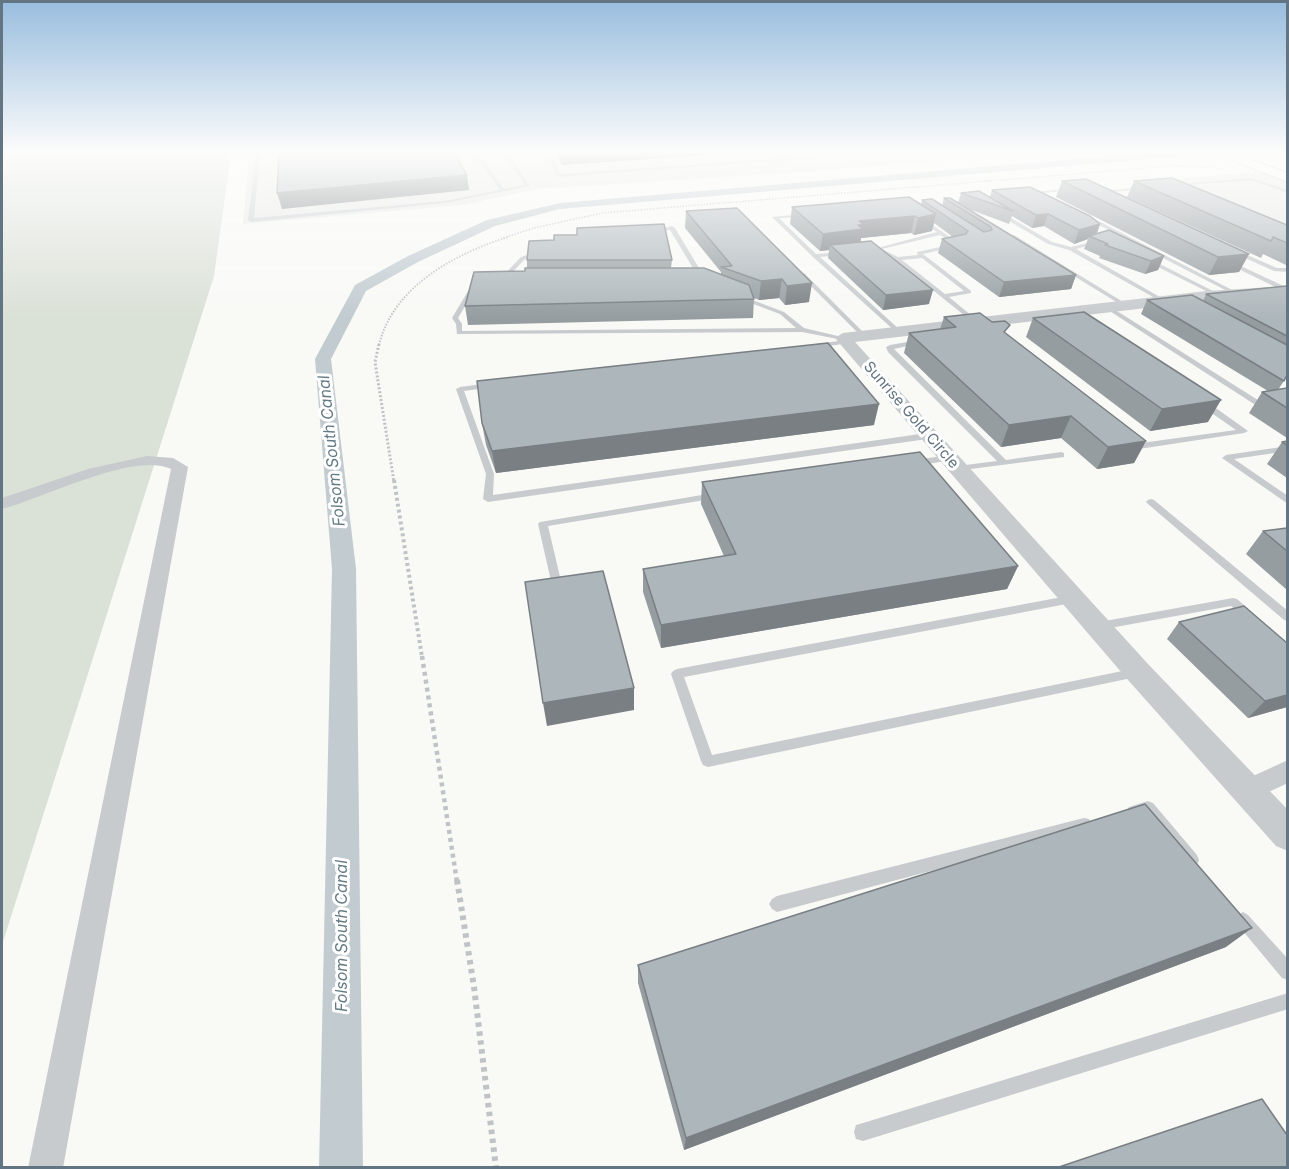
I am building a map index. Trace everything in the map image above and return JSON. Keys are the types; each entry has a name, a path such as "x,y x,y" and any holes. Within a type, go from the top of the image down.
{"street":[{"path":"851,338 906,330 1074,316 1116,306 1176,302 1227,294 1287,291"},
{"name":"Sunrise Gold Circle","path":"851,338 927,436 1287,835"},
{"path":"2,504 75,477 115,466 170,459 180,467 45,1167"},
{"path":"1247,791 1287,771"}],"lane":[{"path":"252,209 251,220 374,209"},
{"path":"992,209 1050,243 1071,249 1176,302"},
{"path":"912,213 959,245 919,253 969,292 943,296"},
{"path":"1080,213 1227,294"},
{"path":"809,214 775,217 814,255 906,330 925,340 890,347 1004,463"},
{"path":"649,231 675,226 705,282 693,282"},
{"path":"867,250 941,233"},
{"path":"1071,249 1104,239 1096,233"},
{"path":"1012,236 1257,402"},
{"path":"877,249 897,259 983,325"},
{"path":"500,282 523,258 545,250"},
{"path":"1233,250 1276,270 1287,270"},
{"path":"814,255 846,252"},
{"path":"897,259 923,256"},
{"path":"1145,259 1227,294"},
{"path":"1224,260 1287,291"},
{"path":"797,270 851,338"},
{"path":"491,284 511,282"},
{"path":"481,286 472,288 455,318 459,324 459,333 802,330 851,338"},
{"path":"732,295 782,312 802,330"},
{"path":"800,348 851,338"},
{"path":"496,385 460,389 490,474 488,499 927,436"},
{"path":"1120,432 1139,446 1244,431 1196,398"},
{"path":"1287,448 1226,458 1287,501"},
{"path":"902,465 1004,463 1061,455"},
{"path":"556,581 543,524 728,494"},
{"path":"1151,502 1287,617"},
{"path":"1073,599 677,674 708,761 1138,672"},
{"path":"1099,626 1233,602 1256,623"},
{"path":"1125,813 1148,807 1202,871"},
{"path":"777,904 1102,819"},
{"path":"1233,908 1287,972"},
{"path":"863,1132 1287,1001"}],"shaded area":[{"path":"2,209 223,209 214,276 2,945"},
{"path":"244,209 422,209 243,224"},
{"path":"1204,209 1287,209 1287,244"}],"building":[{"path":"738,209 812,283 787,286 782,279 761,281 721,267 732,266 686,211"},
{"path":"794,209 927,209 936,214 918,218 915,216 859,221 864,225 858,225 863,229 823,234"},
{"path":"935,209 947,209 984,232 992,230 991,227 961,209 967,209 1076,275 1004,282 942,239 966,234 968,231"},
{"path":"1025,209 1075,209 1100,224 1079,230 1048,214 1036,215"},
{"path":"1119,209 1150,209 1249,254 1218,257"},
{"path":"1197,209 1247,209 1287,225 1287,243 1273,237 1271,241"},
{"path":"664,224 672,260 527,260 529,241 554,240 554,235 577,235 577,228"},
{"path":"1109,230 1164,256 1151,261 1105,245 1108,244 1089,236"},
{"path":"871,241 933,290 886,295 830,245"},
{"path":"525,268 704,268 749,285 754,299 465,306 474,272 525,271"},
{"path":"1287,286 1287,336 1206,294"},
{"path":"1192,295 1287,345 1287,375 1284,381 1147,300"},
{"path":"1084,312 1221,400 1162,409 1033,318"},
{"path":"980,313 992,322 1005,321 1010,325 1004,332 1146,441 1108,447 1071,416 1009,425 909,333 956,327 944,317"},
{"path":"828,343 879,404 492,451 482,423 477,381"},
{"path":"1287,388 1287,408 1262,392"},
{"path":"920,452 1018,566 661,625 643,569 736,554 702,482"},
{"path":"1287,528 1287,551 1263,531"},
{"path":"603,571 634,688 543,703 525,582"},
{"path":"1244,606 1287,643 1287,695 1265,701 1179,622"},
{"path":"1145,804 1252,928 686,1138 638,965"},
{"path":"1262,1099 1287,1135 1287,1167 1059,1167"}],"waterway":[{"name":"Folsom South Canal","path":"341,1168 344,569 323,359 360,288 413,259 491,223 550,209"}]}
